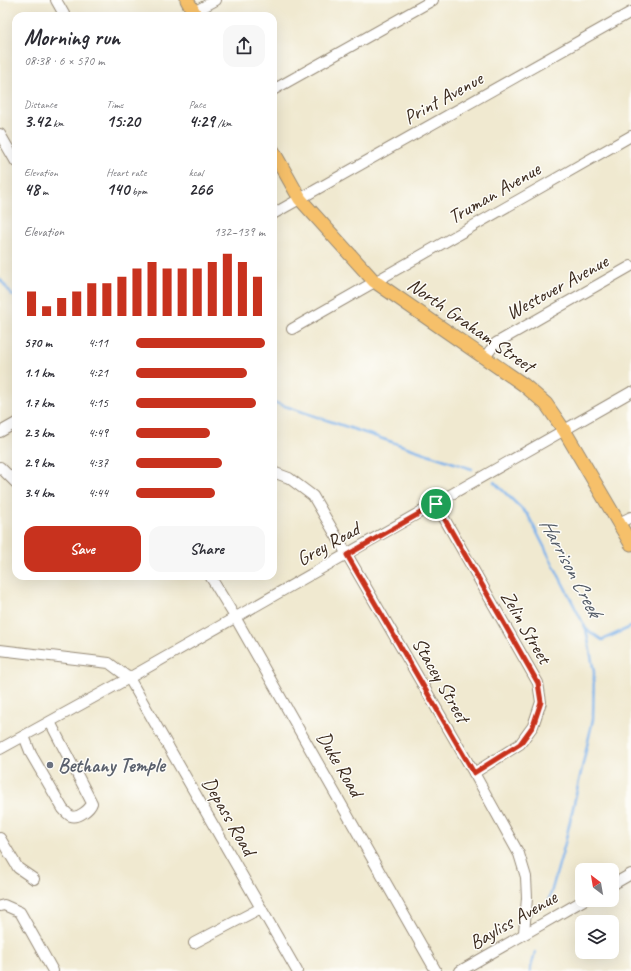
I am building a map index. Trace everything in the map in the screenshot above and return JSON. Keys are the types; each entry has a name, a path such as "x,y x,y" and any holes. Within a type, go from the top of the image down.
{"main road":[{"path":"187,0 194,12"},
{"name":"North Graham Street","path":"277,158 300,199 374,281 484,358 524,384 546,404 564,430 631,544"}],"street":[{"path":"56,0 63,12"},
{"path":"198,12 216,0"},
{"path":"277,88 433,0"},
{"name":"Print Avenue","path":"277,212 631,12"},
{"path":"0,134 12,155"},
{"name":"Truman Avenue","path":"292,328 631,136"},
{"name":"Westover Avenue","path":"484,358 496,343 631,266"},
{"name":"Grey Road","path":"0,749 347,555 631,392"},
{"path":"0,432 12,425"},
{"path":"0,467 12,479"},
{"name":"Stacey Street","path":"277,474 289,478 313,496 474,773 519,854 526,876 527,898 524,933"},
{"name":"Zelin Street","path":"436,504 538,683 541,702 533,726 520,744 474,773"},
{"path":"619,523 631,517"},
{"name":"Duke Road","path":"212,580 235,617 436,971"},
{"path":"0,650 109,663 129,678"},
{"name":"Depass Road","path":"129,678 297,971"},
{"path":"24,736 31,754 63,809 70,816 76,816 90,808 92,802 50,722"},
{"path":"0,838 18,868 34,879"},
{"path":"619,880 631,874"},
{"path":"0,906 4,905 20,912 53,971"},
{"name":"Bayliss Avenue","path":"460,971 575,905"},
{"path":"194,943 261,908"}],"waterway":[{"name":"Harrison Creek","path":"0,279 12,295"},
{"name":"Harrison Creek","path":"277,403 472,469"},
{"name":"Harrison Creek","path":"494,482 528,515 586,629 602,640 631,627"},
{"path":"547,907 565,843 593,719 594,672 586,629"},
{"path":"530,971 535,952"}],"place":[{"name":"Bethany Temple","path":"50,765"}],"route":[{"path":"436,504 538,683 541,702 533,726 520,744 474,773 347,555 436,504"}]}
